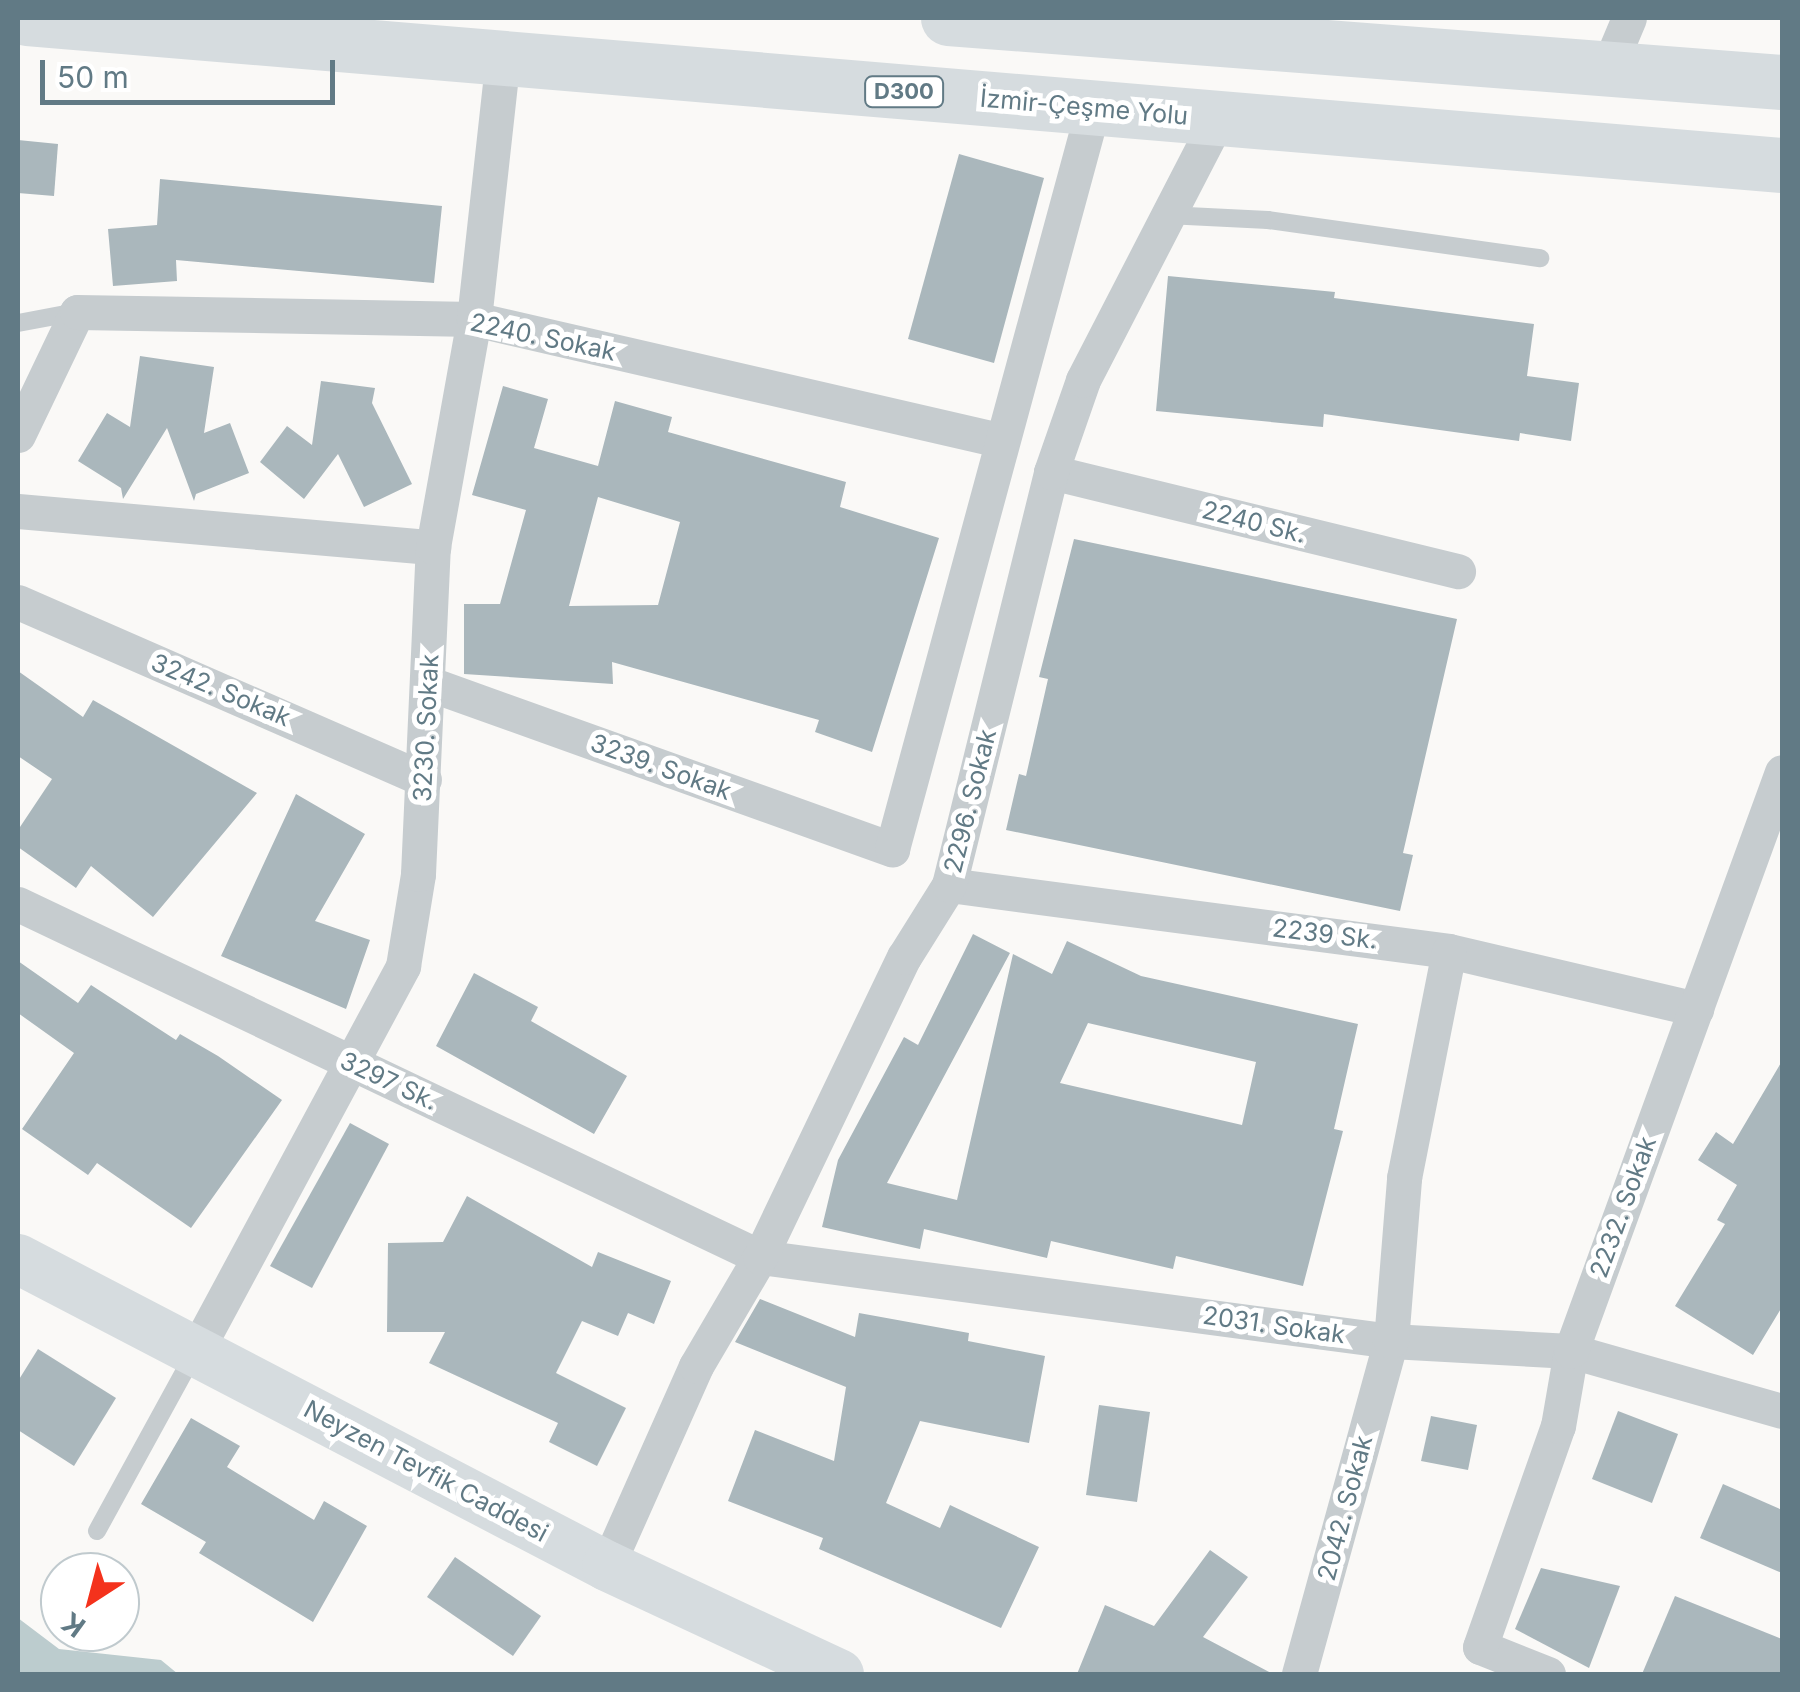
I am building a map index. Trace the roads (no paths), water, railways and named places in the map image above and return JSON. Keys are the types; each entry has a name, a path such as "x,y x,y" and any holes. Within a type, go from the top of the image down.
{"highway":[{"name":"İzmir-Çeşme Yolu","path":"26,18 1782,166"},
{"path":"948,18 1264,30 1608,68 1782,82"}],"street":[{"path":"1608,68 1629,18"},
{"name":"3230. Sokak","path":"197,1349 403,966 424,779 433,547 474,319 502,58"},
{"path":"1000,440 1093,108"},
{"name":"2296. Sokak","path":"607,1566 696,1366 760,1257 904,957 949,885 1051,472 1083,380 1218,118"},
{"path":"18,434 77,312"},
{"name":"2240. Sokak","path":"77,312 474,319 1000,440"},
{"name":"3239. Sokak","path":"430,684 892,849 1000,440"},
{"name":"2240 Sk.","path":"1051,472 1458,572"},
{"path":"18,511 433,547"},
{"name":"3242. Sokak","path":"18,602 424,779"},
{"name":"2232. Sokak","path":"1548,1674 1480,1647 1558,1426 1570,1351 1782,772"},
{"name":"2239 Sk.","path":"949,885 1449,950 1696,1008"},
{"name":"3297 Sk.","path":"18,904 760,1257"},
{"name":"2042. Sokak","path":"1299,1674 1392,1341 1404,1178 1449,950"},
{"name":"2031. Sokak","path":"760,1257 1392,1341 1570,1351 1782,1412"},
{"name":"Neyzen Tevfik Caddesi","path":"18,1259 607,1566 839,1674"}],"lane":[{"path":"1168,215 1268,220 1540,258"},
{"path":"18,323 77,312"},
{"path":"97,1531 197,1349"}]}
